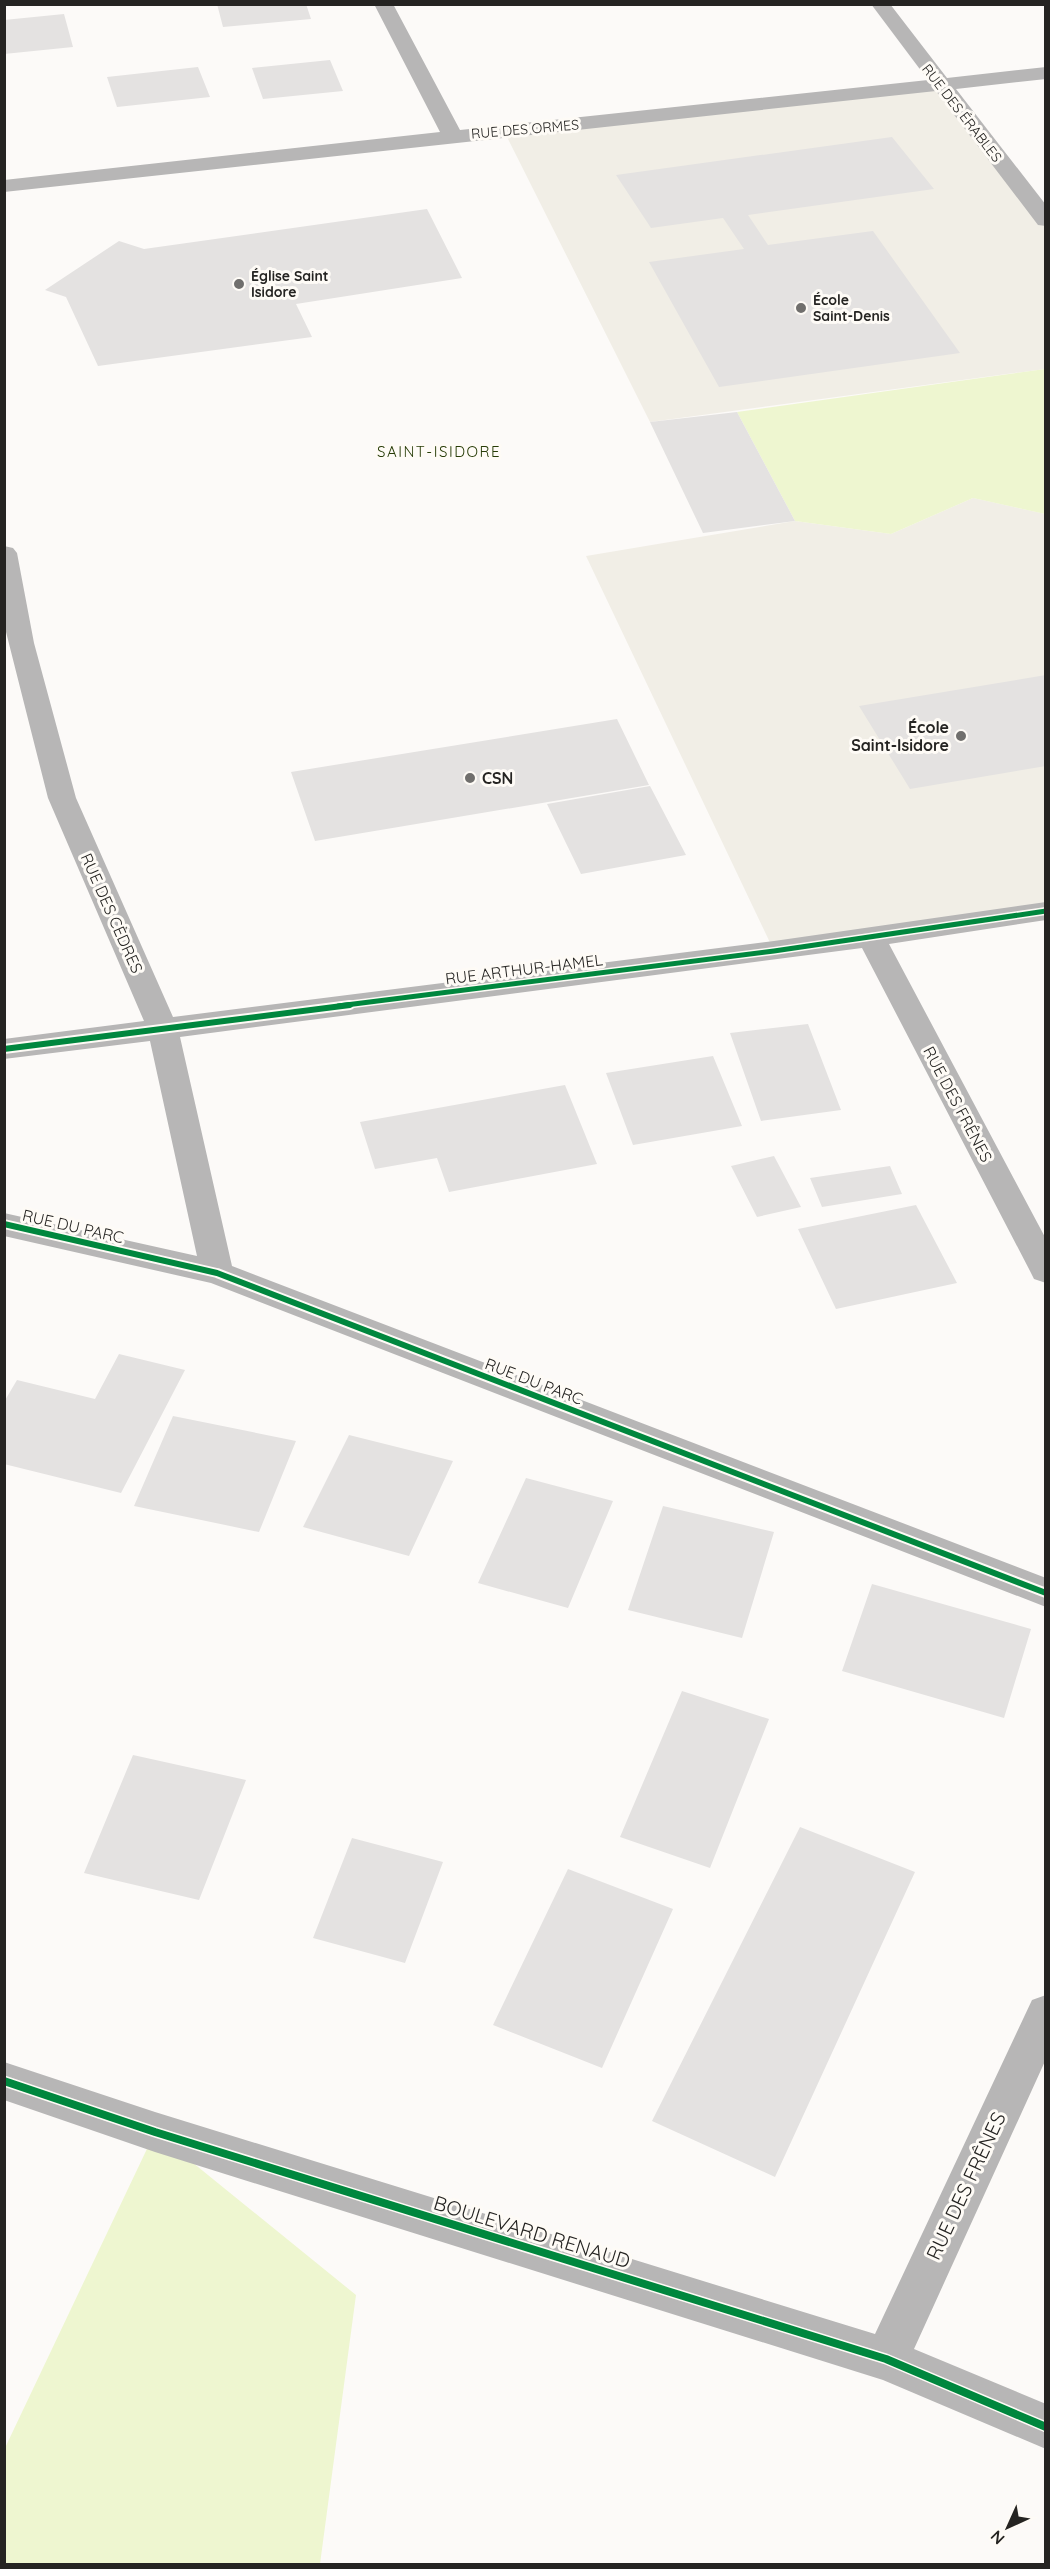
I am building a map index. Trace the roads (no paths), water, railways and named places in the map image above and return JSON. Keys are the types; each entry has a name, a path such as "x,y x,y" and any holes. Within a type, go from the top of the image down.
{"street":[{"path":"383,4 452,135"},
{"name":"RUE DES ÉRABLES","path":"880,4 940,86 1046,220"},
{"name":"RUE DES ORMES","path":"4,186 452,135 940,86 1046,73"},
{"name":"RUE DES CÈDRES","path":"4,553 21,643 62,798 163,1029 218,1273"},
{"name":"RUE ARTHUR-HAMEL","path":"4,1049 774,951 1046,911"},
{"name":"RUE DES FRÊNES","path":"871,937 1046,1271"},
{"name":"RUE DU PARC","path":"4,1224 218,1273 1046,1593"},
{"name":"RUE DES FRÊNES","path":"886,2359 1046,2013"},
{"name":"BOULEVARD RENAUD","path":"4,2081 155,2132 886,2359 1046,2427"}],"place":[{"name":"Église Saint Isidore","path":"239,284"},
{"name":"École Saint-Denis","path":"801,308"},
{"name":"École Saint-Isidore","path":"961,736"},
{"name":"CSN","path":"470,778"}],"district":[{"name":"SAINT-ISIDORE","path":"439,452"}]}
